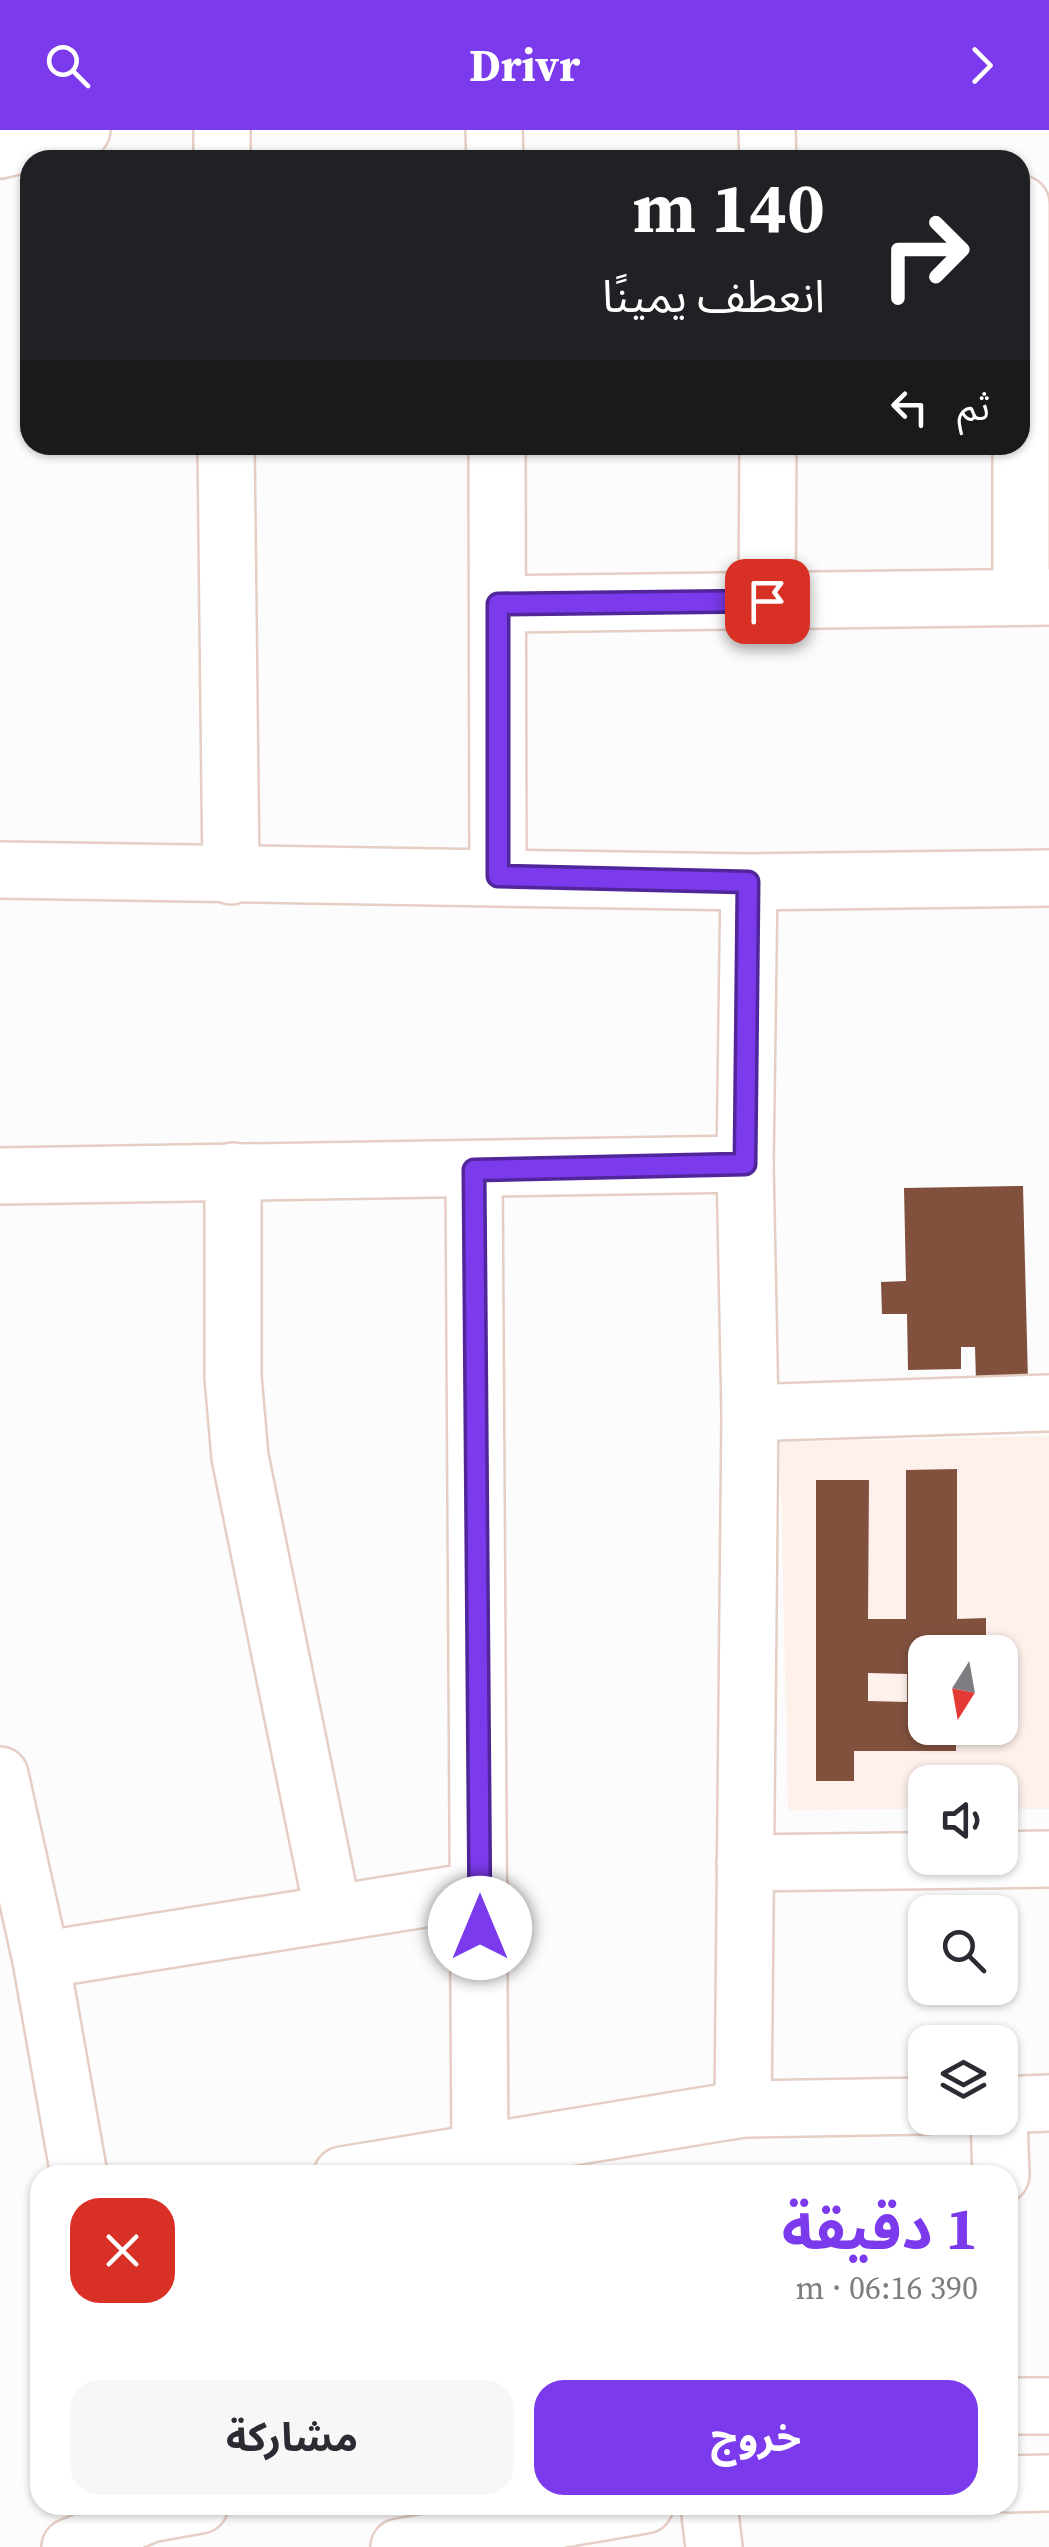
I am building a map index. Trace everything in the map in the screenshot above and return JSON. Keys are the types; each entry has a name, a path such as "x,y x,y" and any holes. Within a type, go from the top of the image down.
{"street":[{"path":"0,150 82,130"},
{"path":"498,604 1035,597 1030,203"},
{"path":"226,455 231,876"},
{"path":"497,455 498,876"},
{"path":"767,601 768,455"},
{"path":"0,870 748,882 1049,878"},
{"path":"743,2108 750,1414 745,1164 748,882"},
{"path":"0,1176 745,1164"},
{"path":"474,1170 480,2152"},
{"path":"233,1171 233,1377 240,1457 333,1913"},
{"path":"750,1414 1049,1403"},
{"path":"0,1776 41,1960 77,2165"},
{"path":"745,1863 1049,1859"},
{"path":"41,1960 480,1890"},
{"path":"1018,2104 1049,2103"},
{"path":"402,2165 743,2108 908,2106"},
{"path":"999,2135 1000,2165"},
{"path":"1018,2406 1049,2406"},
{"path":"1018,2484 1049,2483"},
{"path":"399,2547 586,2515"},
{"path":"710,2515 714,2547"},
{"path":"70,2547 164,2518"}],"shaded area":[{"path":"1049,1436 1049,1809 1018,1809 1018,1765 908,1765 908,1809 788,1810 780,1442"}],"building":[{"path":"1023,1186 1028,1380 976,1381 975,1347 961,1347 961,1369 908,1370 907,1314 882,1314 881,1282 906,1281 904,1188"},
{"path":"957,1469 957,1619 986,1618 986,1635 908,1635 908,1745 956,1745 956,1751 854,1751 854,1781 816,1781 816,1480 869,1480 868,1619 906,1619 906,1470","holes":["868,1673 907,1674 907,1702 868,1701"]}],"route":[{"path":"480,1928 474,1170 745,1164 746,1093 748,882 498,876 498,604 767,601"}]}
